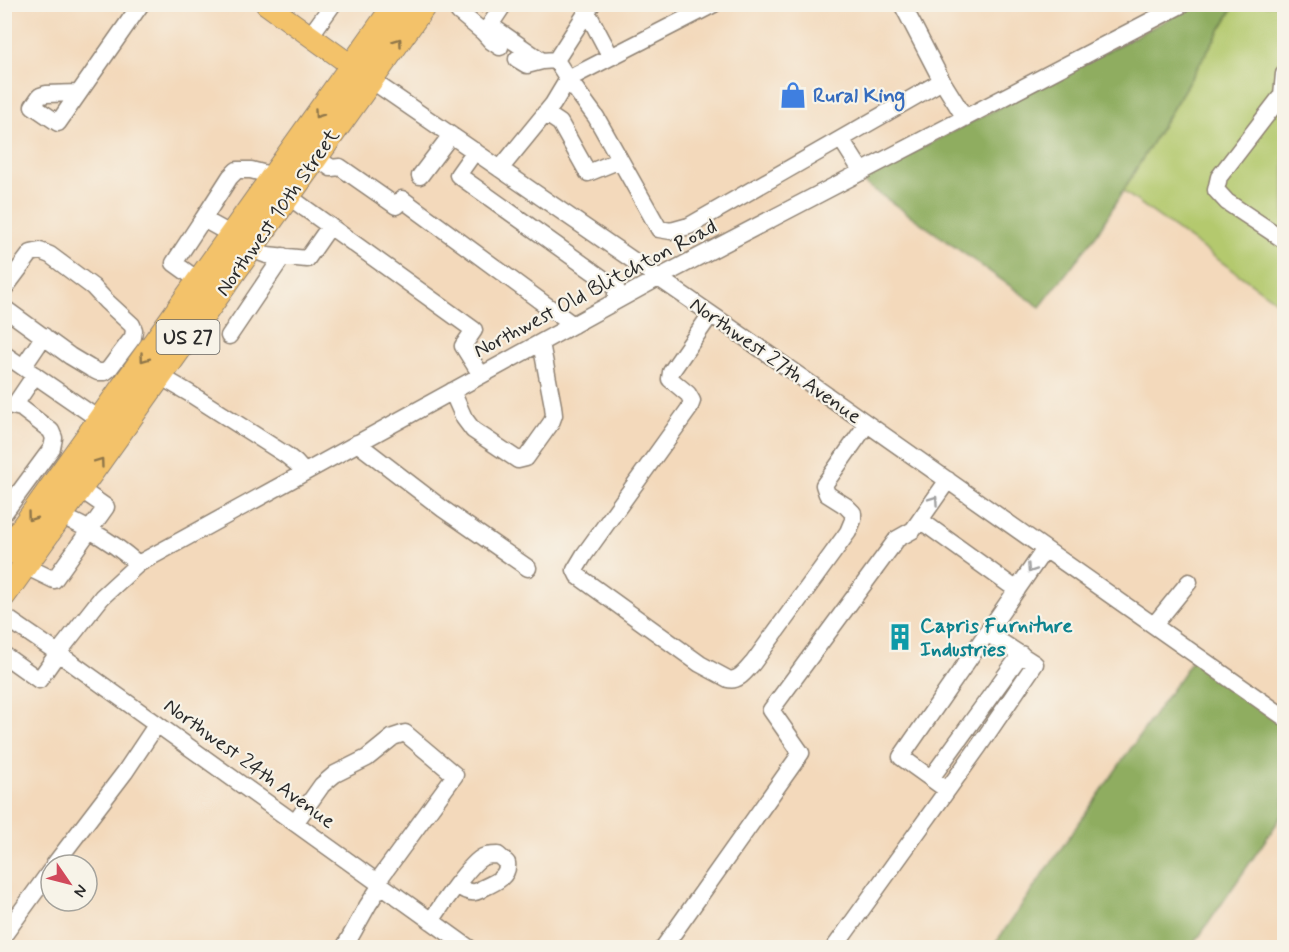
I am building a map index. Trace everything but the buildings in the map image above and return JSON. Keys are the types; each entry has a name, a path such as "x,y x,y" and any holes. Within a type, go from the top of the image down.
{"highway":[{"name":"Northwest 10th Street","path":"4,595 15,560 100,420 199,281 216,258 242,242 288,196 316,157 362,73 396,4"},
{"name":"Northwest 10th Street","path":"15,560 61,515 160,376 242,242 274,176 362,73 425,4"}],"main road":[{"name":"Northwest 27th Avenue","path":"274,7 362,73"}],"street":[{"path":"78,93 141,4"},
{"path":"310,36 333,4"},
{"path":"464,4 459,12 495,13 568,79 596,117 659,229 671,231 689,226 942,81"},
{"path":"500,169 545,113 568,79 714,4"},
{"path":"902,4 942,81 965,118"},
{"name":"Northwest Old Blitchton Road","path":"4,655 39,680 102,597 138,564 658,278 1183,4"},
{"path":"517,59 527,65 549,60 588,7 611,57"},
{"path":"495,13 491,41 500,47"},
{"name":"Northwest 27th Avenue","path":"362,73 711,314 1284,717"},
{"path":"1284,74 1283,97 1219,177 1216,190 1227,202 1284,240"},
{"path":"545,113 560,123 588,173 620,160"},
{"path":"420,176 451,135"},
{"path":"841,139 862,172"},
{"path":"475,151 458,175 616,288 616,301"},
{"path":"316,157 330,168 340,167 396,206 402,199 573,325"},
{"path":"199,281 174,263 230,177 237,170 251,170 274,176"},
{"path":"288,196 474,330 463,346 481,375"},
{"path":"203,219 267,255 307,260 330,226"},
{"path":"189,240 216,258"},
{"path":"4,289 31,253 39,251 50,255 93,287 132,325 133,337 109,369 105,372 98,372 70,356 4,308"},
{"path":"229,336 283,256"},
{"path":"711,314 671,372 670,379 688,394 692,401 689,409 575,570 578,576 700,664 728,679 739,677 753,663 848,532 853,513 827,494 824,485 867,424"},
{"path":"4,513 52,448 54,438 51,431 21,408 9,405 29,371 44,336"},
{"path":"452,391 473,430 518,460 526,458 554,415 541,342"},
{"path":"4,354 120,434"},
{"path":"160,376 286,455 304,472"},
{"path":"357,443 443,509 528,568"},
{"path":"663,947 801,753 771,710 897,538 913,530 948,480"},
{"path":"15,560 54,580 106,507 80,489"},
{"path":"61,515 90,530 138,564"},
{"path":"920,520 1017,590"},
{"path":"947,790 901,757 1045,549"},
{"path":"1154,625 1189,582"},
{"name":"Northwest 24th Avenue","path":"4,616 469,948"},
{"path":"834,948 1035,664 987,633"},
{"path":"931,778 1021,654"},
{"path":"63,853 125,772 157,724"},
{"path":"295,823 322,786 335,774 367,758 393,737 405,733 455,775 379,883 344,948"},
{"path":"431,921 457,885"},
{"path":"4,934 39,886"}],"green space":[{"path":"1195,5 1235,5 1097,234 1040,307 860,180"},
{"path":"1235,5 1284,5 1284,307 1123,191"},
{"path":"1193,659 1284,723 1284,813 1192,947 992,948"}],"tunnel":[{"path":"481,4 486,7"}],"place":[{"name":"Rural King","path":"793,95"},
{"name":"Capris Furniture Industries","path":"900,637"}]}
